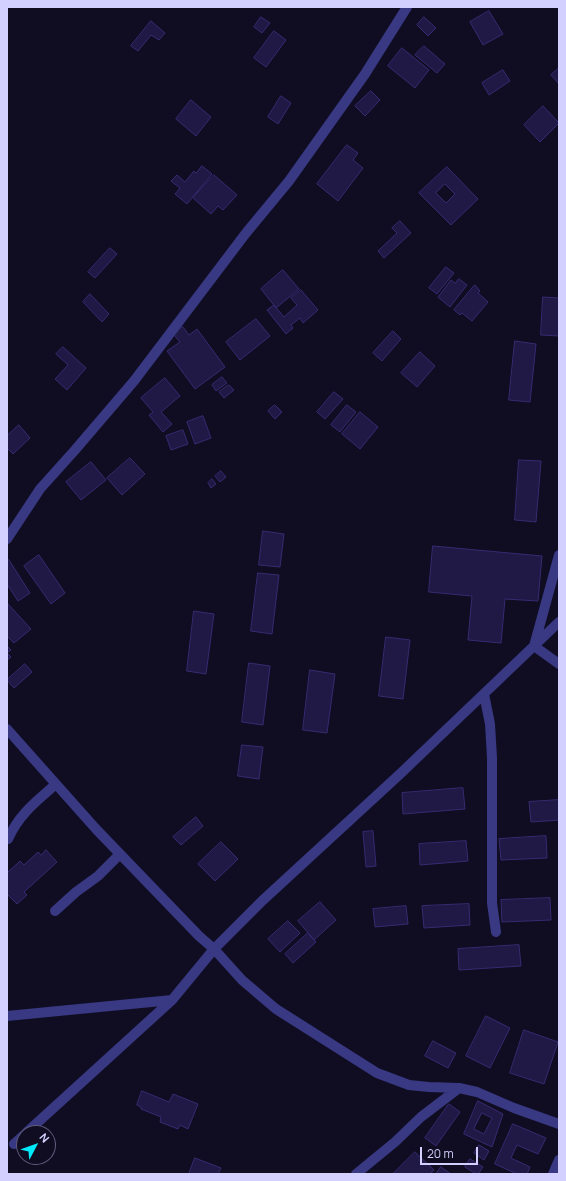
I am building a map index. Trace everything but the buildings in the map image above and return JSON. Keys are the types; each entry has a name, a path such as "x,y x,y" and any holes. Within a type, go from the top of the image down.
{"street":[{"path":"7,539 40,489 134,381 246,233 288,181 365,74 407,7"},
{"path":"534,646 559,555"},
{"path":"35,1125 172,1000 214,949 268,896 400,774 559,622"},
{"path":"534,646 559,664"},
{"path":"484,694 490,724 492,758 492,903 496,932"},
{"path":"7,729 120,854 199,936 214,949 242,980 276,1009 377,1073 409,1085 459,1088 477,1092 514,1108 559,1124"},
{"path":"8,839 19,818 56,784"},
{"path":"55,911 76,892 98,876 120,854"},
{"path":"7,1016 172,1000"},
{"path":"356,1174 395,1142 421,1117 459,1088"},
{"path":"553,1174 559,1160"}]}
